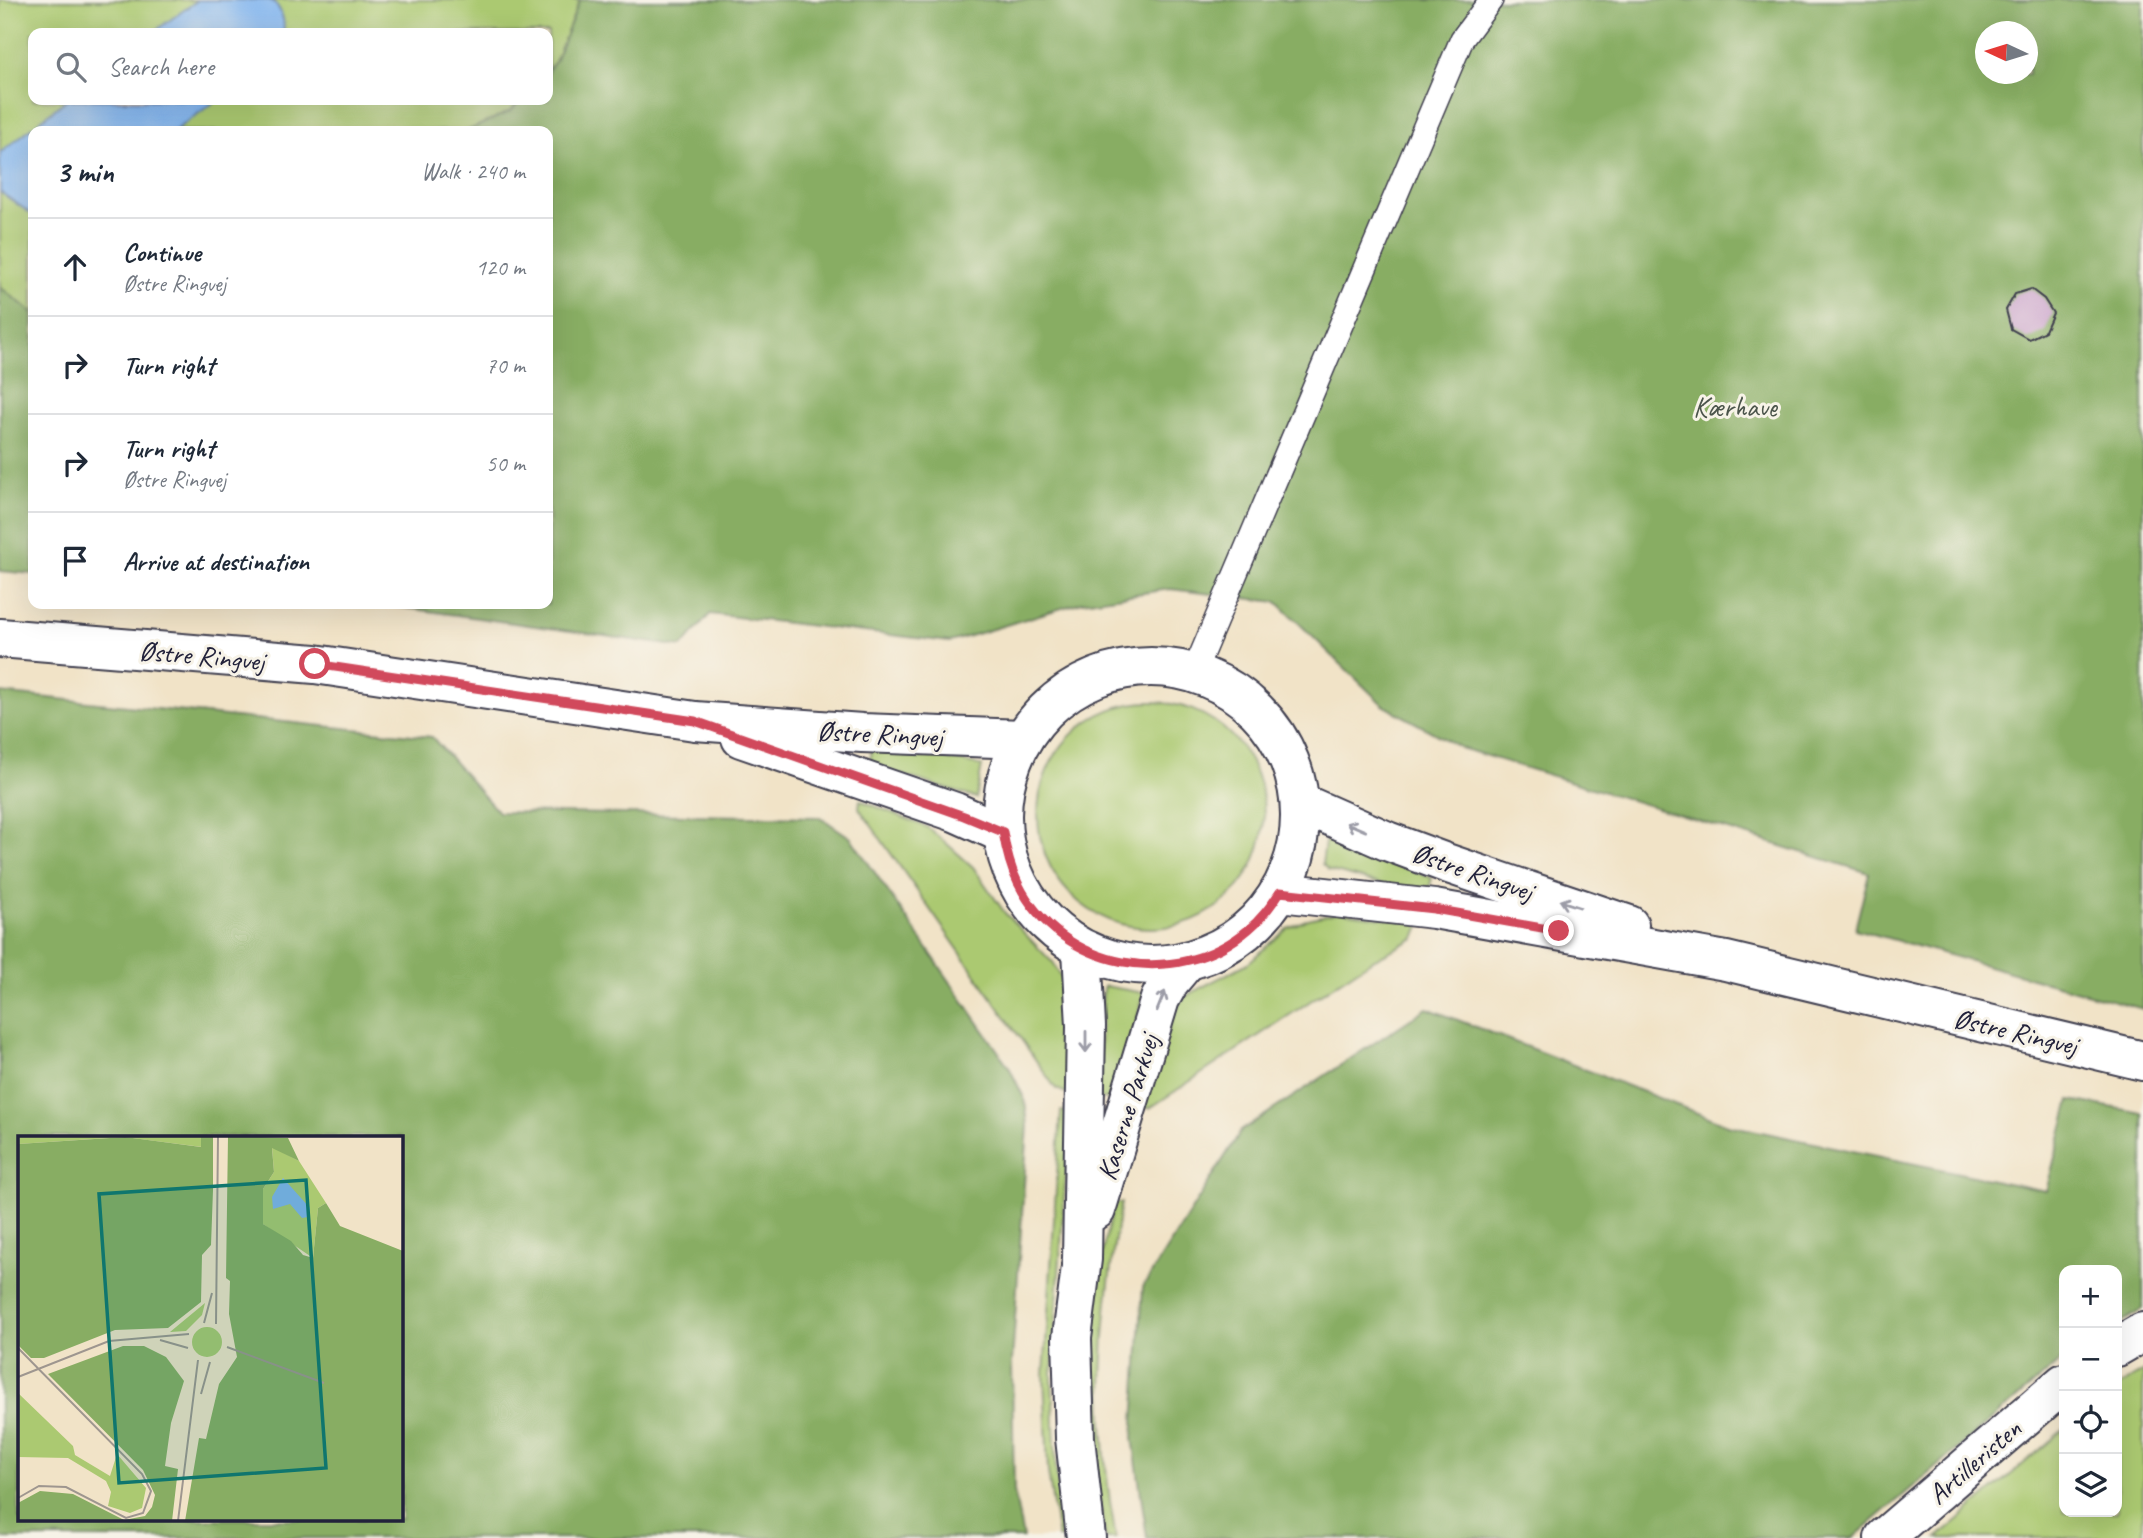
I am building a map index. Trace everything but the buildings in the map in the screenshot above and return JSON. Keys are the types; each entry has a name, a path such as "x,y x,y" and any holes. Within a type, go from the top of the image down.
{"main road":[{"name":"Østre Ringvej","path":"0,638 315,664 695,721 862,733 1023,739"},
{"path":"1138,667 1166,667 1194,672 1227,686 1241,696 1255,708 1278,736 1293,768 1301,803 1300,834 1293,864 1280,892 1266,912 1240,936 1210,954 1186,962 1159,965 1133,965 1108,959 1082,949 1049,926 1027,899 1011,867 1003,832 1005,784 1023,739 1040,716 1060,697 1084,682 1111,672 1138,667"},
{"name":"Østre Ringvej","path":"695,721 955,812 1003,832"},
{"name":"Østre Ringvej","path":"1301,803 1434,859 1596,913 1726,961"},
{"name":"Østre Ringvej","path":"1280,892 1434,909 1726,961 2143,1061"},
{"name":"Kaserne Parkvej","path":"1082,949 1086,1039 1082,1259 1072,1338 1075,1438 1086,1538"},
{"name":"Kaserne Parkvej","path":"1082,1259 1160,999 1170,981 1186,962"},
{"path":"2122,1344 2143,1332"},
{"name":"Artilleristen","path":"1884,1538 2059,1388"}],"lane":[{"path":"1194,672 1462,39 1491,0"}],"green space":[{"path":"0,0 580,0 553,64 553,28 28,28 28,105 516,105 511,111 478,126 28,126 28,309 0,287"},
{"name":"Kærhave","path":"580,0 2143,0 2143,1009 1855,929 1869,873 1461,748 1383,705 1277,602 1170,589 1082,602 950,642 710,614 682,647 414,609 553,609 553,126 478,126 511,111 516,105 553,105 553,64"},
{"path":"0,287 28,309 28,574 0,571"},
{"path":"0,693 432,737 498,812 820,817 851,838 1009,1067 1025,1100 1028,1126 1012,1363 1014,1491 1023,1538 0,1538"},
{"path":"1151,702 1173,704 1204,715 1231,735 1251,762 1262,793 1262,837 1251,868 1231,895 1204,915 1173,926 1151,928 1129,926 1098,915 1071,895 1051,868 1040,837 1038,815 1040,793 1051,762 1071,735 1098,715 1129,704"},
{"path":"872,743 982,766 976,798 870,765"},
{"path":"860,800 927,827 946,843 973,867 1005,913 1053,963 1066,985 1069,1094 1056,1089 859,808"},
{"path":"1330,838 1432,878 1427,896 1328,870 1322,864 1325,842"},
{"path":"1340,912 1421,923 1415,938 1369,962 1150,1108 1139,1107 1173,1009 1187,995 1248,963 1288,928 1308,919"},
{"path":"1105,986 1144,993 1116,1101 1097,1098"},
{"path":"1427,1008 1728,1125 2046,1191 2070,1100 2143,1113 2143,1309 2122,1322 2122,1265 2059,1265 2059,1362 1853,1538 1147,1538 1133,1438 1143,1287 1241,1131"},
{"path":"1061,1111 1070,1112 1052,1375 1056,1469 1065,1538 1058,1538 1048,1472 1044,1375"},
{"path":"1114,1203 1121,1203 1104,1330 1102,1411 1109,1495 1116,1538 1105,1538 1093,1438 1091,1371 1099,1271"},
{"path":"2143,1371 2143,1538 1937,1538 2059,1433 2059,1517 2122,1517 2122,1385"}],"water":[{"path":"198,0 270,0 277,6 284,24 284,28 159,28"},
{"path":"60,105 210,105 181,126 34,126"},
{"path":"28,131 28,212 0,192 0,153"}],"route":[{"path":"315,664 695,721 964,816 1003,832 1017,883 1049,926 1082,949 1116,962 1168,965 1210,954 1250,929 1280,892 1434,909 1559,931"}]}
